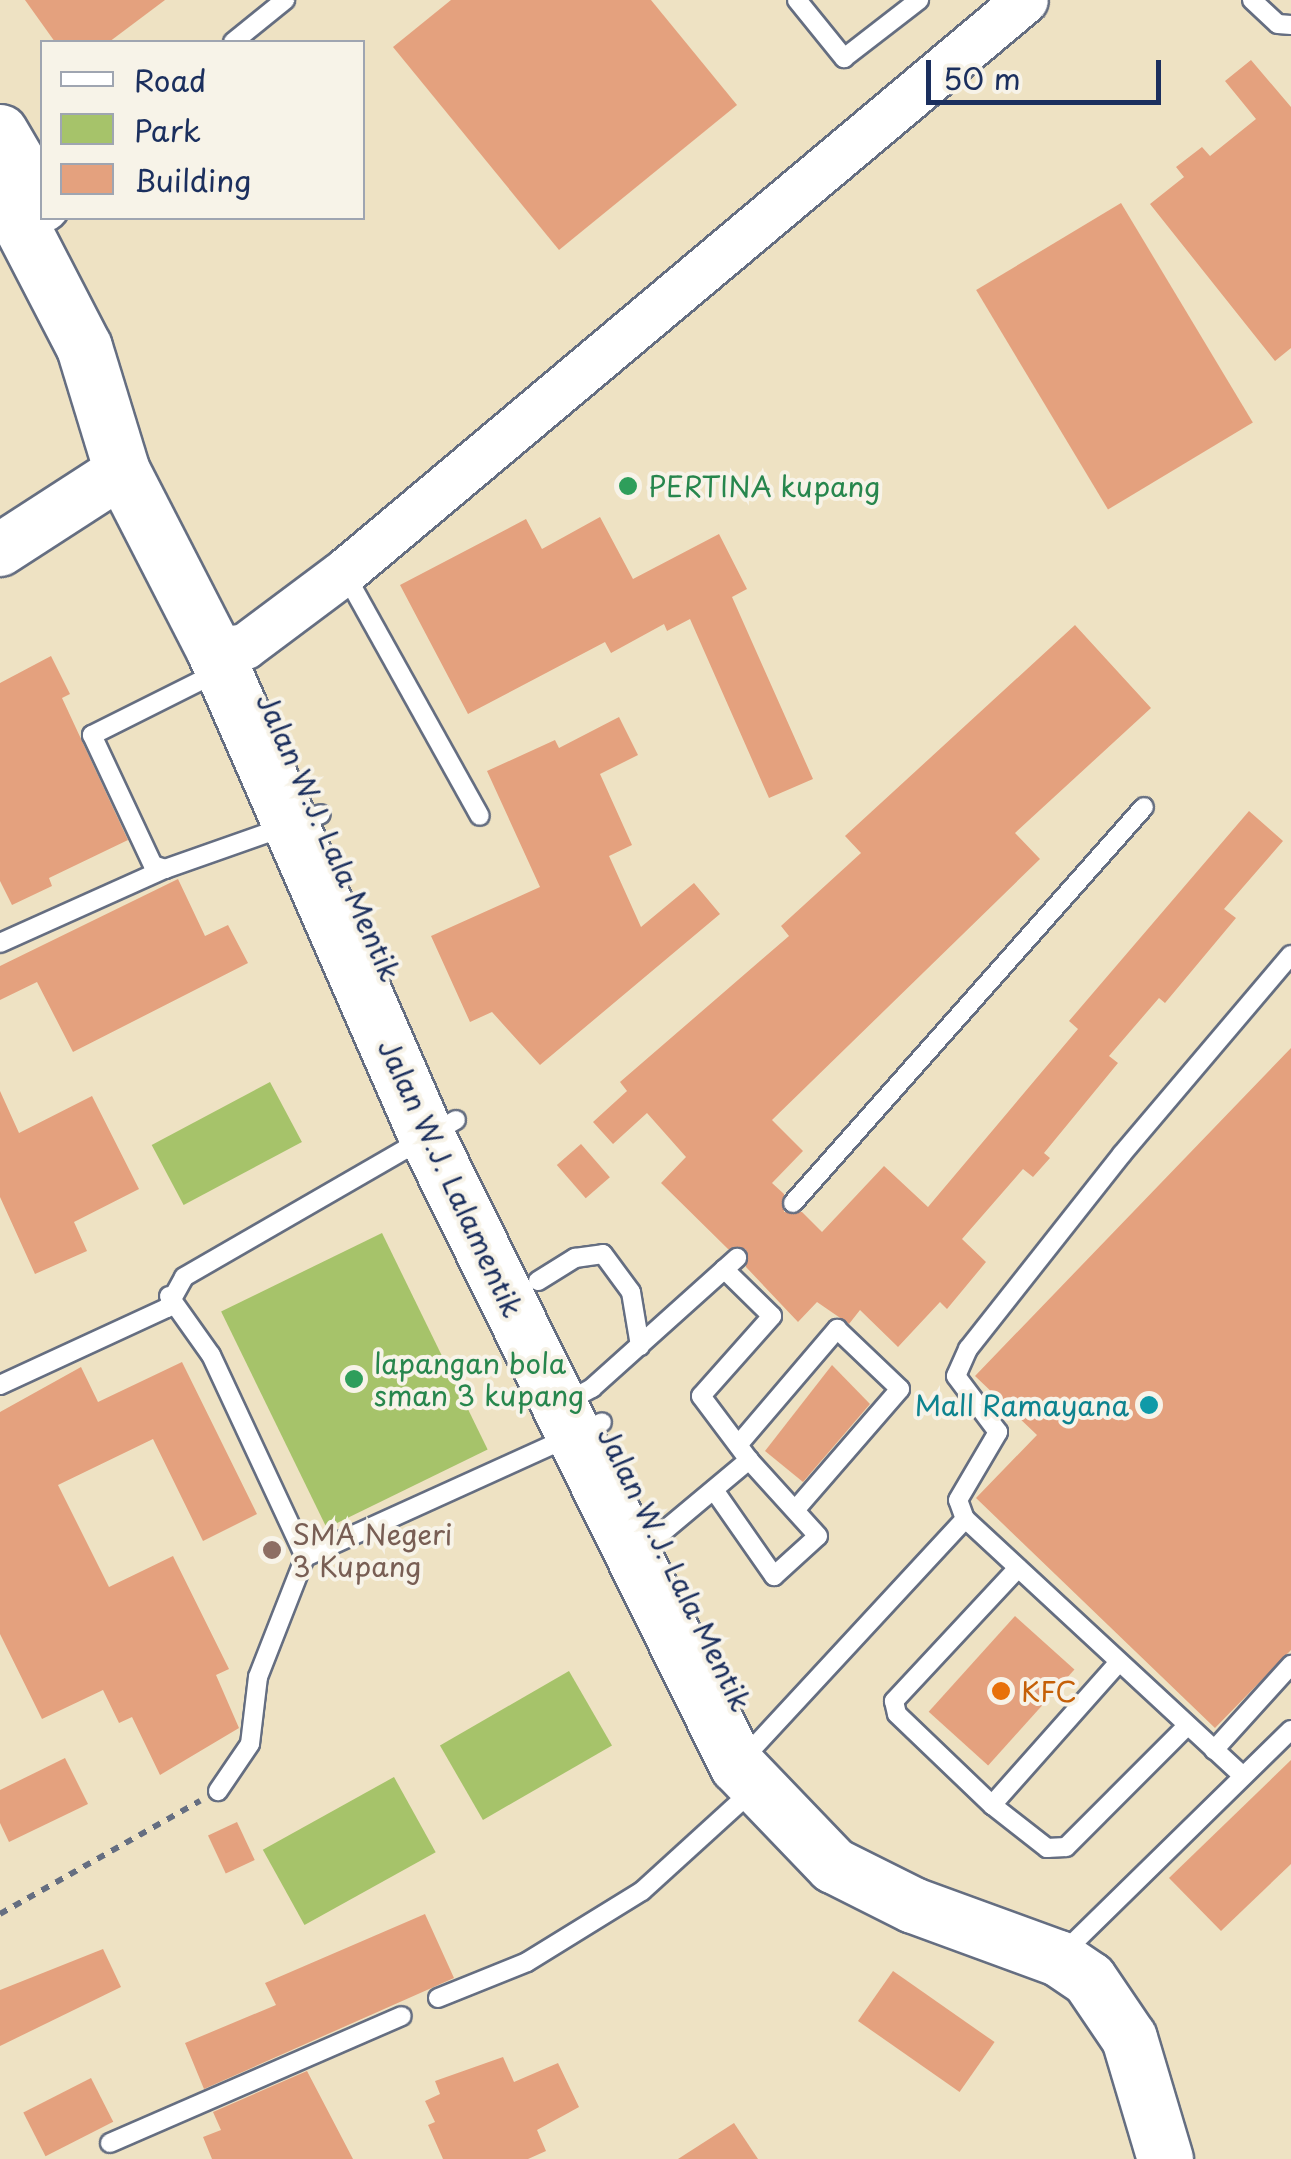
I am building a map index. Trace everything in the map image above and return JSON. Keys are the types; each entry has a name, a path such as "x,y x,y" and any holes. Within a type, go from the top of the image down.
{"main road":[{"name":"Jalan W.J. Lala Mentik","path":"0,132 27,206 108,337 139,463 306,819 441,1126 538,1282 582,1413 658,1536 756,1766 851,1844 1067,1948 1133,1999 1166,2073 1191,2159"},
{"path":"0,550 139,463"},
{"name":"Jalan W.J. Lalamentik","path":"441,1126 756,1766"},
{"path":"1067,1948 1112,2007 1144,2076 1165,2159"}],"street":[{"path":"228,656 344,572 1026,0"}],"lane":[{"path":"234,40 284,0"},
{"path":"797,0 844,58 918,0"},
{"path":"1252,0 1278,24 1291,25"},
{"path":"344,572 480,816"},
{"path":"165,869 140,846 92,735 228,656"},
{"path":"793,1203 1144,807"},
{"path":"0,942 165,869 306,819"},
{"path":"1243,1776 966,1519 958,1500 998,1432 956,1376 968,1349 1291,955"},
{"path":"0,1384 167,1308 169,1296 184,1277 365,1176 441,1126"},
{"path":"538,1282 576,1258 603,1254 630,1292 640,1346"},
{"path":"218,1790 250,1744 258,1677 305,1557 582,1413 640,1346 731,1264 772,1316 700,1396 744,1453 818,1536 774,1576 714,1490"},
{"path":"169,1296 210,1355 305,1557"},
{"path":"658,1536 714,1490 837,1329 900,1390 796,1509"},
{"path":"438,1998 528,1962 642,1891 756,1766 966,1519"},
{"path":"1018,1568 894,1701 897,1714 992,1805 1047,1848 1066,1846 1187,1726"},
{"path":"992,1805 1119,1662"},
{"path":"1214,1750 1291,1665"},
{"path":"1067,1948 1291,1730"},
{"path":"110,2144 402,2016"}],"path":[{"path":"0,1914 218,1790"}],"green space":[{"path":"270,1082 302,1142 184,1205 152,1145"},
{"name":"lapangan bola sman 3 kupang","path":"382,1233 488,1450 327,1528 221,1311"},
{"path":"569,1671 612,1745 483,1820 440,1746"},
{"path":"394,1777 436,1852 305,1925 263,1850"}],"building":[{"path":"25,0 165,0 112,40 54,40"},
{"path":"451,0 651,0 737,105 559,250 393,47"},
{"path":"1251,60 1291,107 1291,348 1275,361 1150,204 1184,177 1176,167 1202,147 1210,156 1256,119 1225,81"},
{"path":"1121,203 1253,422 1108,509 976,290"},
{"path":"600,517 633,579 719,534 747,589 732,597 813,779 769,798 690,619 667,631 664,624 611,653 605,642 468,714 400,585 526,519 542,549"},
{"path":"1075,625 1151,708 1015,833 1040,859 772,1120 803,1151 772,1183 784,1194 784,1212 802,1212 822,1232 884,1166 928,1207 1078,1029 1069,1021 1249,811 1283,841 1224,909 1236,918 1165,1003 1159,998 1109,1056 1118,1063 1044,1153 1050,1158 1033,1177 1023,1169 962,1239 986,1262 947,1309 940,1302 898,1347 860,1310 849,1324 817,1302 798,1322 746,1267 746,1249 728,1249 661,1183 686,1157 647,1113 613,1144 593,1122 627,1091 620,1082 789,936 781,926 861,853 845,836"},
{"path":"51,656 70,694 62,698 128,840 49,878 52,886 12,905 0,881 0,683"},
{"path":"619,717 638,755 600,774 632,845 609,856 641,927 694,883 720,914 540,1065 492,1012 470,1022 431,936 540,887 487,771 555,740 559,748"},
{"path":"178,879 205,936 228,925 248,963 73,1052 37,982 0,1000 0,966"},
{"name":"Mall Ramayana","path":"1291,1048 1291,1650 1215,1728 976,1498 1037,1435 975,1376"},
{"path":"0,1091 19,1133 92,1096 139,1189 74,1222 87,1251 35,1274 0,1197"},
{"path":"581,1144 610,1177 586,1198 557,1165"},
{"path":"182,1362 257,1514 203,1541 153,1439 58,1485 109,1587 173,1556 229,1669 216,1675 239,1728 160,1775 132,1717 119,1723 103,1690 42,1719 0,1634 0,1412 81,1367 98,1402"},
{"path":"832,1365 870,1404 803,1482 765,1451"},
{"name":"KFC","path":"1015,1616 1074,1670 988,1765 929,1712"},
{"path":"65,1758 88,1804 9,1842 0,1823 0,1790"},
{"path":"1291,1760 1291,1864 1221,1931 1169,1878"},
{"path":"237,1822 255,1860 226,1874 208,1836"},
{"path":"425,1914 454,1978 204,2089 185,2043 276,2005 265,1983"},
{"path":"103,1949 121,1987 0,2046 0,1990"},
{"path":"893,1971 995,2042 960,2092 858,2021"},
{"path":"503,2057 514,2082 558,2063 579,2107 537,2130 546,2151 528,2159 443,2159 428,2125 435,2122 425,2101 440,2094 435,2081"},
{"path":"307,2071 353,2159 212,2159 203,2137 221,2130 213,2112"},
{"path":"91,2078 113,2122 46,2156 23,2113"},
{"path":"734,2123 758,2159 678,2159"}],"place":[{"name":"PERTINA kupang","path":"628,486"},
{"name":"lapangan bola sman 3 kupang","path":"354,1379"},
{"name":"Mall Ramayana","path":"1149,1405"},
{"name":"SMA Negeri 3 Kupang","path":"272,1550"},
{"name":"KFC","path":"1001,1691"}]}
